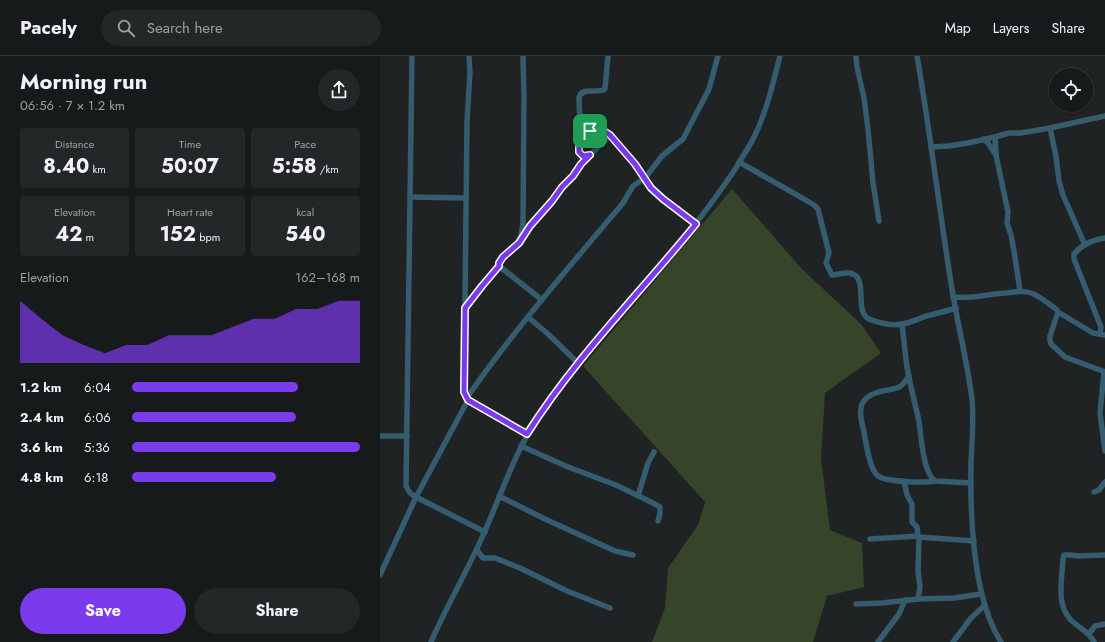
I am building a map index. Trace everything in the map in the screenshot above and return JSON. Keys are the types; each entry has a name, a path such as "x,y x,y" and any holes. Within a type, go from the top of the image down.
{"street":[{"path":"412,56 406,486 410,493 416,498 485,532"},
{"path":"469,56 470,72 467,114 464,392 468,400 527,434"},
{"path":"519,241 523,223 523,56"},
{"path":"590,155 583,156 579,152 579,97 584,91 604,90 608,56"},
{"path":"380,575 416,498 468,400 468,396 528,317 622,203 633,186 645,178 662,156 683,139 709,89 718,56"},
{"path":"431,642 477,550 513,461 527,434 578,363 696,224 740,162 755,136 761,121 780,56"},
{"path":"856,56 864,98 880,221"},
{"path":"917,56 953,297 972,399 973,434 971,483 974,541 982,594 992,628 1001,642"},
{"path":"931,146 948,146 996,137 1009,132 1021,133 1105,116"},
{"path":"1050,128 1056,156 1059,181 1063,195 1085,245"},
{"path":"579,135 590,131 604,131 610,135 635,164 651,188 696,224"},
{"path":"465,308 499,266 499,263 503,257 519,243 519,241 562,187 573,176 581,164 610,135"},
{"path":"996,137 996,155 1008,212 1007,223 1011,235 1020,291"},
{"path":"984,139 996,155"},
{"path":"740,162 814,205 818,210 822,221 829,253 826,263 830,273 832,275 850,273 854,274 858,278 860,284 861,304 863,312 867,318 880,323 893,325 902,324 956,308"},
{"path":"410,197 466,198"},
{"path":"523,223 530,227"},
{"path":"953,297 972,298 987,294 1020,291 1030,293 1093,333 1103,334 1074,259 1074,254 1094,240 1105,238"},
{"path":"499,266 542,300"},
{"path":"1058,312 1050,336 1051,344 1065,357 1105,372 1100,413 1105,451"},
{"path":"528,317 578,363"},
{"path":"902,324 907,367 919,422 923,451 930,475 933,480 936,481"},
{"path":"909,376 900,387 868,397 860,410 868,454 877,475 904,481 971,483"},
{"path":"380,436 407,436"},
{"path":"521,446 653,502 660,508 658,521"},
{"path":"638,496 648,463 654,452"},
{"path":"904,481 907,495 912,504 912,522 917,527 918,572 920,587 918,599"},
{"path":"1094,492 1099,490 1105,482"},
{"path":"499,496 542,518 615,551 633,555"},
{"path":"870,539 918,537 974,541"},
{"path":"477,550 483,558 495,558 520,568 567,591 610,608"},
{"path":"1094,642 1089,634 1070,618 1064,608 1061,593 1063,558 1064,555 1105,555"},
{"path":"856,604 918,599 954,598 982,594"},
{"path":"878,642 899,614 905,600"},
{"path":"953,642 971,618 985,605"},
{"path":"1089,634 1095,626 1105,624"}],"green space":[{"path":"732,189 802,269 862,325 881,353 825,393 821,459 830,530 862,543 864,587 827,596 813,642 652,642 665,608 668,568 698,525 705,502 583,366"}],"route":[{"path":"590,131 604,131 610,135 635,164 651,188 696,224 578,363 527,434 468,400 464,392 465,308 499,266 499,263 503,257 519,243 530,226 590,155 583,156 579,152 579,135 590,131"}]}
